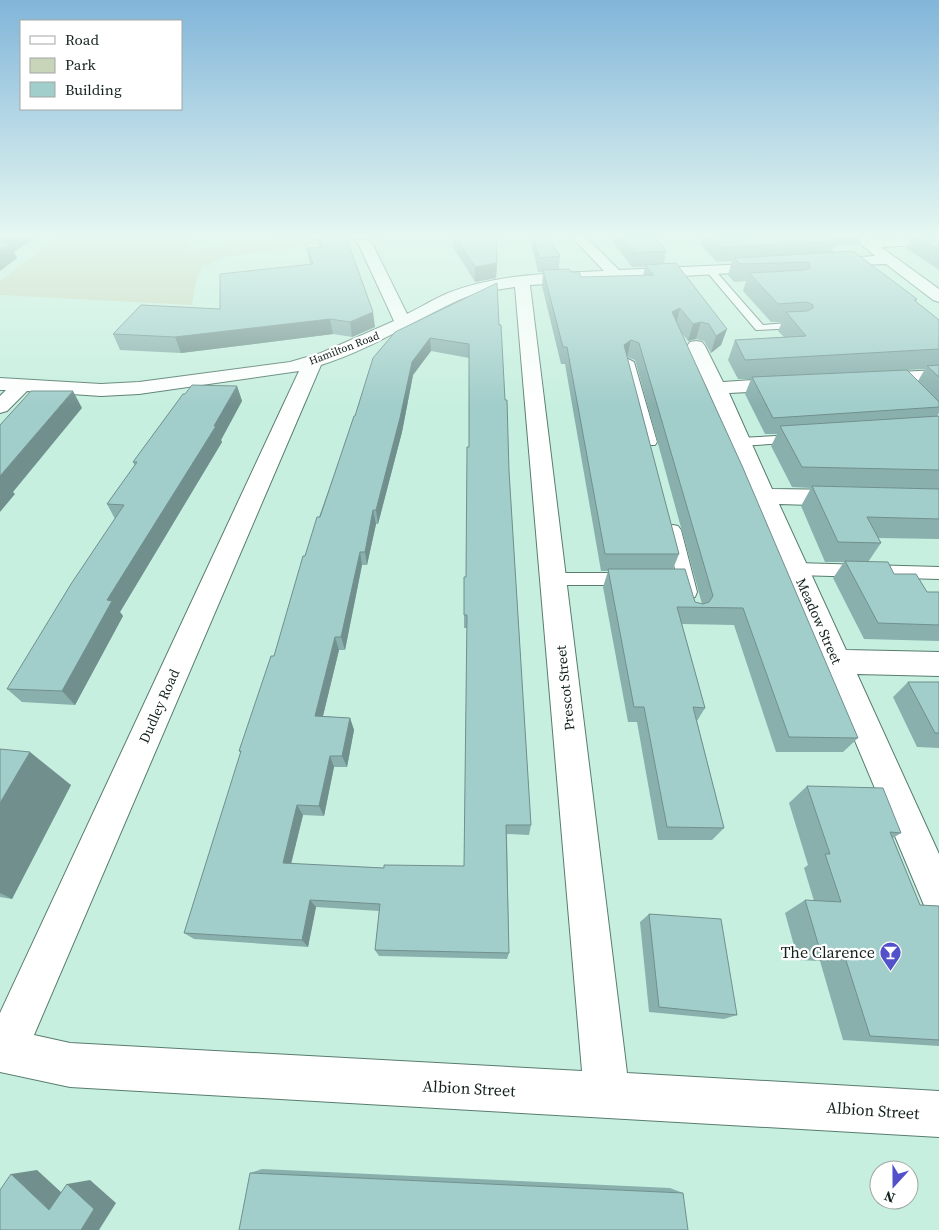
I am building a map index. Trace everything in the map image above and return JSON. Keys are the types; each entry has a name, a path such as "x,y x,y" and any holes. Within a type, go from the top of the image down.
{"street":[{"path":"388,291 403,322"},
{"name":"Hamilton Road","path":"0,384 101,390 139,388 292,368 369,340 455,296 472,291"},
{"name":"Prescot Street","path":"523,291 607,1095"},
{"name":"Meadow Street","path":"696,346 717,388 939,897"},
{"name":"Dudley Road","path":"2,1051 313,361"},
{"path":"860,380 904,383 939,376"},
{"path":"717,388 803,383"},
{"path":"0,407 22,385"},
{"path":"764,496 861,498"},
{"path":"836,662 939,664"},
{"name":"Albion Street","path":"2,1051 70,1065 305,1080 939,1114"}],"lane":[{"path":"733,291 760,328 799,325"},
{"path":"628,362 653,456"},
{"path":"740,442 813,438"},
{"path":"668,513 692,604"},
{"path":"796,569 939,573"},
{"path":"554,579 648,579"},
{"path":"667,579 686,580"}],"green space":[{"path":"0,291 194,291 192,305 0,295"}],"building":[{"path":"220,291 366,291 373,312 350,322 330,319 175,337 113,334 141,305 220,309"},
{"path":"480,291 497,291 505,400 507,400 509,471 531,825 506,825 509,953 375,950 380,904 310,900 302,940 184,933 241,751 239,751 271,656 274,656 303,556 305,556 317,517 320,517 373,358 395,332","holes":["430,338 469,344 469,447 467,447 466,577 464,577 464,615 467,615 464,866 384,865 384,868 283,863 297,805 319,806 330,756 342,756 350,718 315,716 335,637 341,637 360,552 365,552 373,510 376,510 400,418 412,362"]},
{"path":"549,291 698,291 727,329 716,336 709,324 701,322 693,324 680,308 672,312 743,468 858,738 789,737 743,608 677,607 705,708 693,707 724,828 667,827 644,707 634,707 608,569 685,569 695,602 703,604 709,602 713,596 639,343 631,340 624,345 679,554 605,554 567,347 563,347"},
{"path":"766,291 907,291 917,299 914,300 939,320 939,349 745,360 735,340 806,336 786,312 807,311 813,308 813,305 807,302 778,304"},
{"path":"939,365 939,377 927,366"},
{"path":"907,370 939,402 939,407 773,418 752,377"},
{"path":"192,385 237,386 214,426 216,426 107,600 112,601 62,691 7,689 71,584 124,505 107,504 137,462 133,462 183,394"},
{"path":"31,391 73,391 0,476 0,425"},
{"path":"939,416 939,470 802,467 780,426"},
{"path":"812,486 939,489 939,519 867,517 881,543 838,542"},
{"path":"845,561 888,562 894,574 916,574 927,592 939,592 939,625 878,623"},
{"path":"908,682 939,682 939,733 935,733"},
{"path":"0,749 30,752 0,803"},
{"path":"807,786 883,788 901,833 890,832 920,905 939,906 939,1040 870,1036 843,951 820,950 805,900 841,902 825,854 830,854"},
{"path":"649,914 721,919 737,1015 659,1007"},
{"path":"250,1173 683,1193 688,1230 239,1230"},
{"path":"11,1174 49,1210 67,1184 94,1209 81,1230 0,1230 0,1190"}],"place":[{"name":"The Clarence","path":"891,971"}]}
